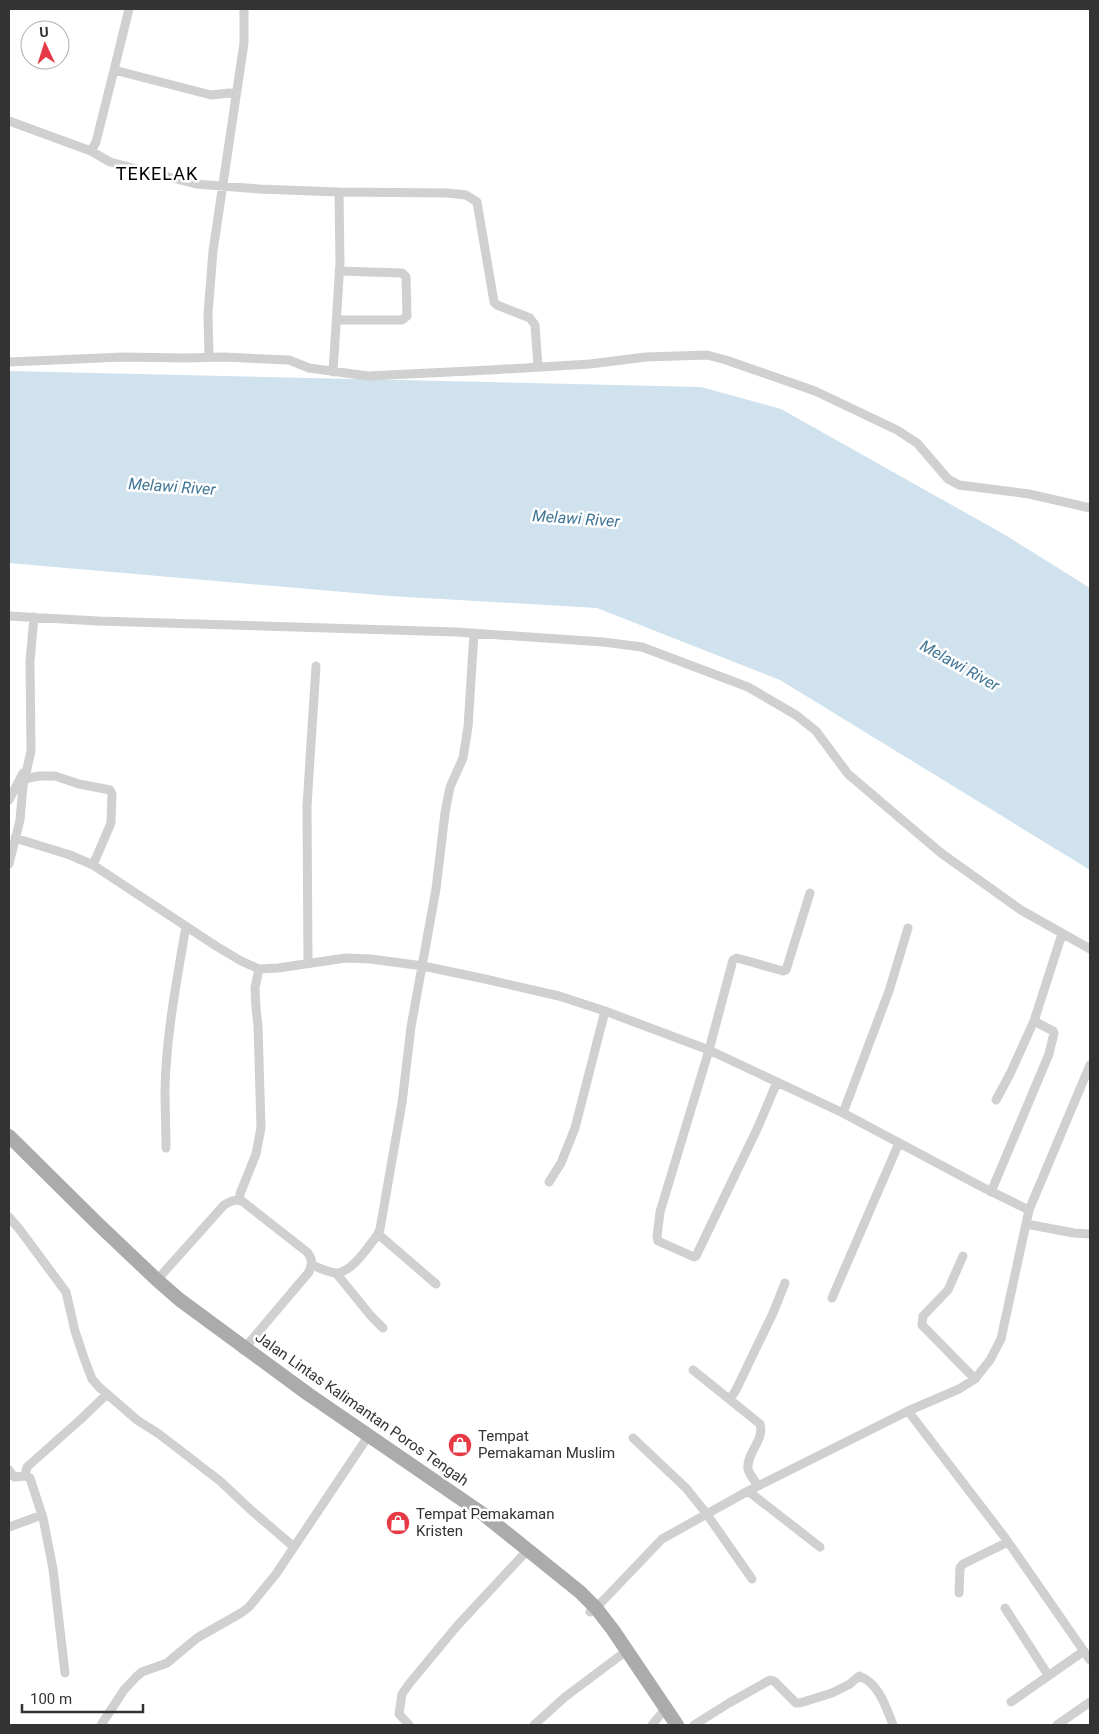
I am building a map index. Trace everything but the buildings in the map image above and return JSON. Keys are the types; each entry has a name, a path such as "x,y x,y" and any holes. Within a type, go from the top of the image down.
{"main road":[{"name":"Jalan Lintas Kalimantan Poros Tengah","path":"9,1136 157,1280 278,1381 480,1520 593,1610 628,1651 677,1725"},
{"name":"Jalan Lintas Kalimantan Poros Tengah","path":"9,1147 153,1285 177,1305 483,1514 580,1592 665,1720"}],"street":[{"path":"91,151 96,142 129,9"},
{"path":"209,357 208,314 213,251 244,43 244,9"},
{"path":"114,70 211,95 236,94"},
{"path":"9,121 91,151 110,162 196,184 259,189 466,195 477,202 494,302 530,318 535,325 538,367"},
{"path":"333,372 339,271 340,192"},
{"path":"336,320 402,320 407,316 406,277 402,273 339,271"},
{"path":"9,362 123,357 209,357 289,360 309,368 368,376 590,364 646,357 706,355 726,360 815,391 898,430 917,443 948,479 959,485 1029,494 1090,508"},
{"path":"9,616 98,621 474,633 603,642 642,647 710,672 768,697 796,714 816,731 848,774 941,853 1020,910 1090,949"},
{"path":"9,800 27,766 31,743 30,660 34,617"},
{"path":"312,1265 336,1273 343,1272 354,1264 378,1234 393,1162 411,1027 423,966 450,787 464,758 468,727 474,633"},
{"path":"308,963 307,806 316,666"},
{"path":"18,782 39,776 55,776 79,784 110,790 112,794 111,823 93,865"},
{"path":"9,864 20,820 18,782"},
{"path":"15,838 70,855 93,865 233,956 259,968 278,968 346,958 371,959 423,966 559,996 605,1011 709,1050 778,1082 843,1113 991,1192 1029,1210"},
{"path":"778,1082 696,1256 694,1257 657,1239 658,1222 709,1050 733,960 737,958 783,971 786,970 810,893"},
{"path":"166,1148 168,1060 186,926"},
{"path":"843,1113 890,991 908,928"},
{"path":"996,1100 1034,1021 1062,934"},
{"path":"239,1200 256,1154 261,1128 256,995 259,968"},
{"path":"549,1182 561,1163 575,1128 605,1011"},
{"path":"991,1192 1049,1054 1054,1033 1034,1021"},
{"path":"593,1610 662,1539 748,1491 959,1389 974,1379 990,1360 1001,1340 1029,1210 1090,1065"},
{"path":"832,1298 899,1144"},
{"path":"157,1280 224,1205 231,1201 239,1200 307,1252 312,1258 309,1272 243,1350"},
{"path":"9,1218 66,1292 75,1331 92,1379 137,1420 159,1434 220,1480 252,1511 294,1547"},
{"path":"1026,1224 1090,1234"},
{"path":"378,1234 436,1284"},
{"path":"963,1256 948,1290 923,1316 922,1325 974,1379"},
{"path":"336,1273 383,1328"},
{"path":"730,1399 773,1312 785,1283"},
{"path":"693,1370 760,1424 761,1432 748,1463 748,1470 758,1486"},
{"path":"25,1476 27,1467 82,1419 107,1394"},
{"path":"908,1412 1008,1542 1090,1660"},
{"path":"633,1438 686,1488 706,1513 752,1579"},
{"path":"100,1725 124,1690 142,1672 167,1663 197,1638 249,1606 276,1574 365,1441"},
{"path":"9,1470 12,1476 30,1478 42,1515 53,1569 65,1673"},
{"path":"748,1491 820,1547"},
{"path":"9,1527 42,1515"},
{"path":"959,1593 960,1568 963,1564 1008,1542"},
{"path":"409,1725 399,1714 402,1694 458,1626 523,1555"},
{"path":"1005,1608 1048,1675"},
{"path":"1011,1702 1084,1651"},
{"path":"534,1725 565,1697 621,1655"},
{"path":"694,1725 770,1680 774,1681 796,1702 800,1703 832,1693 850,1684 859,1676 872,1682 881,1697 893,1725"},
{"path":"1057,1725 1090,1702"},
{"path":"652,1725 665,1720"}],"water":[{"name":"Melawi River","path":"9,371 701,387 781,409 1007,536 1090,588 1090,870 780,680 597,608 390,596 9,563"}],"place":[{"name":"Tempat Pemakaman Muslim","path":"460,1445"},
{"name":"Tempat Pemakaman Kristen","path":"398,1523"}],"district":[{"name":"TEKELAK","path":"157,174"}]}
